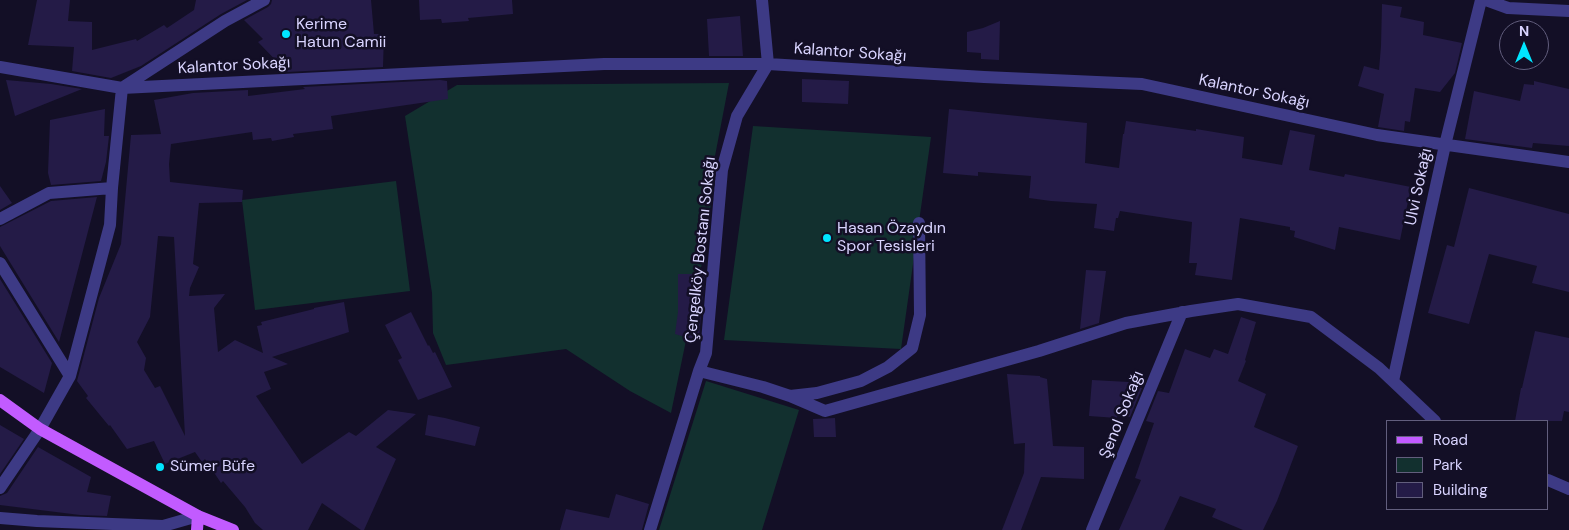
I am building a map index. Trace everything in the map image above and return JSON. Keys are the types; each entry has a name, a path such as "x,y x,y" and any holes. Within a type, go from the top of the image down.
{"main road":[{"path":"0,400 40,429 198,516 233,530"},
{"path":"197,530 198,516"}],"street":[{"path":"0,488 40,429 70,376 110,225 122,88 225,21 264,0"},
{"path":"762,0 768,64"},
{"name":"Ulvi Sokağı","path":"1393,381 1445,145 1481,0"},
{"path":"1486,0 1508,8 1569,11"},
{"name":"Kalantor Sokağı","path":"0,67 122,88 604,64 768,64 1142,84 1377,135 1569,162"},
{"name":"Çengelköy Bostanı Sokağı","path":"650,530 706,353 722,170 737,116 768,64"},
{"path":"0,219 49,193 112,188"},
{"path":"790,396 817,393 860,381 888,367 912,348 920,315 920,223"},
{"path":"0,263 70,376"},
{"path":"699,371 763,387 825,411 1039,351 1126,323 1238,304 1312,317 1379,368 1434,420"},
{"name":"Şenol Sokağı","path":"1092,530 1182,312"},
{"path":"1549,480 1569,489"},
{"path":"0,518 163,526 198,516"}],"green space":[{"path":"729,83 715,156 708,234 671,413 630,391 566,349 446,365 433,333 432,293 405,116 457,85"},
{"name":"Hasan Özaydın Spor Tesisleri","path":"753,126 931,137 901,349 724,340"},
{"path":"396,181 410,291 255,310 242,200"},
{"path":"706,381 799,410 762,530 659,530"}],"building":[{"path":"37,0 70,0 68,21 92,22 92,50 136,39 137,41 164,25 167,28 194,10 196,0 247,0 221,14 141,66 111,78 72,71 74,47 28,45"},
{"path":"272,0 371,0 374,34 384,34 383,67 287,72 258,42 263,39 244,20 268,7"},
{"path":"419,0 512,0 513,14 468,18 469,21 442,23 441,19 420,20"},
{"path":"1382,4 1402,7 1400,17 1424,22 1423,35 1462,43 1455,73 1440,92 1415,88 1410,122 1405,121 1404,131 1378,127 1384,94 1358,86 1364,66 1379,70"},
{"path":"740,16 743,56 709,56 707,19"},
{"path":"1000,21 999,60 981,59 981,53 967,52 967,32"},
{"path":"802,79 849,81 848,104 802,102"},
{"path":"6,80 51,84 82,89 15,116"},
{"path":"440,80 447,81 448,99 331,116 333,129 293,134 294,137 272,141 271,138 253,140 252,132 171,144 170,182 243,190 242,202 199,203 193,264 199,267 190,288 189,296 225,294 214,308 218,352 235,340 263,353 257,326 262,325 261,322 344,302 349,332 272,357 288,364 264,372 271,389 256,396 302,464 349,432 356,436 388,410 416,414 376,447 396,459 364,530 361,530 322,503 308,530 263,530 255,523 245,507 223,481 221,483 205,459 202,462 195,452 165,464 154,441 127,449 110,425 86,398 88,396 77,381 99,298 121,244 131,135 161,134 154,100 193,93 248,90 248,96 305,89 303,87","holes":["158,236 174,237 185,436 160,386 155,388 144,370 146,358 137,342 150,317"]},
{"path":"1534,81 1569,89 1569,146 1533,143 1532,148 1465,139 1474,91 1520,101 1524,84 1534,85"},
{"path":"105,109 104,136 109,136 106,162 101,181 51,185 48,173 50,120"},
{"path":"949,109 1087,123 1085,163 1119,168 1126,121 1244,137 1242,158 1282,165 1290,130 1315,135 1309,170 1344,177 1345,174 1411,187 1400,240 1339,227 1335,250 1294,237 1295,231 1290,230 1290,227 1240,218 1232,280 1195,275 1197,263 1189,263 1192,222 1120,211 1118,218 1116,218 1114,231 1094,228 1097,204 1029,198 1031,176 978,172 978,176 943,173"},
{"path":"0,186 12,203 0,210"},
{"path":"1469,188 1569,214 1569,292 1532,283 1537,266 1489,254 1469,324 1428,313 1447,245 1454,247"},
{"path":"97,197 59,342 0,246 0,227 51,201"},
{"path":"1086,270 1106,271 1099,323 1080,329"},
{"path":"678,274 705,274 698,341 675,334 678,312"},
{"path":"0,279 52,363 44,393 0,367"},
{"path":"411,312 428,346 433,353 435,352 452,387 418,400 398,360 402,358 385,325"},
{"path":"1241,317 1256,322 1246,361 1238,381 1266,394 1254,427 1298,446 1277,501 1263,530 1243,530 1212,517 1216,509 1180,496 1164,530 1119,530 1141,480 1135,478 1154,423 1146,421 1158,391 1169,393 1185,349 1210,358 1214,349 1228,354"},
{"path":"1535,331 1569,338 1569,412 1564,411 1562,421 1515,420"},
{"path":"1007,374 1040,376 1047,379 1053,446 1084,447 1084,479 1041,477 1021,530 1002,530 1024,473 1025,443 1014,444"},
{"path":"1092,380 1129,382 1128,384 1142,388 1130,417 1118,414 1117,418 1089,416"},
{"path":"428,415 480,427 475,446 425,435"},
{"path":"835,418 836,437 814,437 813,419"},
{"path":"0,425 24,439 0,474"},
{"path":"38,447 91,477 87,492 111,496 107,516 80,515 0,505 0,496 7,493"},
{"path":"616,494 649,504 642,530 560,530 566,509 609,518"}],"place":[{"name":"Kerime Hatun Camii","path":"286,34"},
{"name":"Hasan Özaydın Spor Tesisleri","path":"827,238"},
{"name":"Sümer Büfe","path":"160,467"}]}
